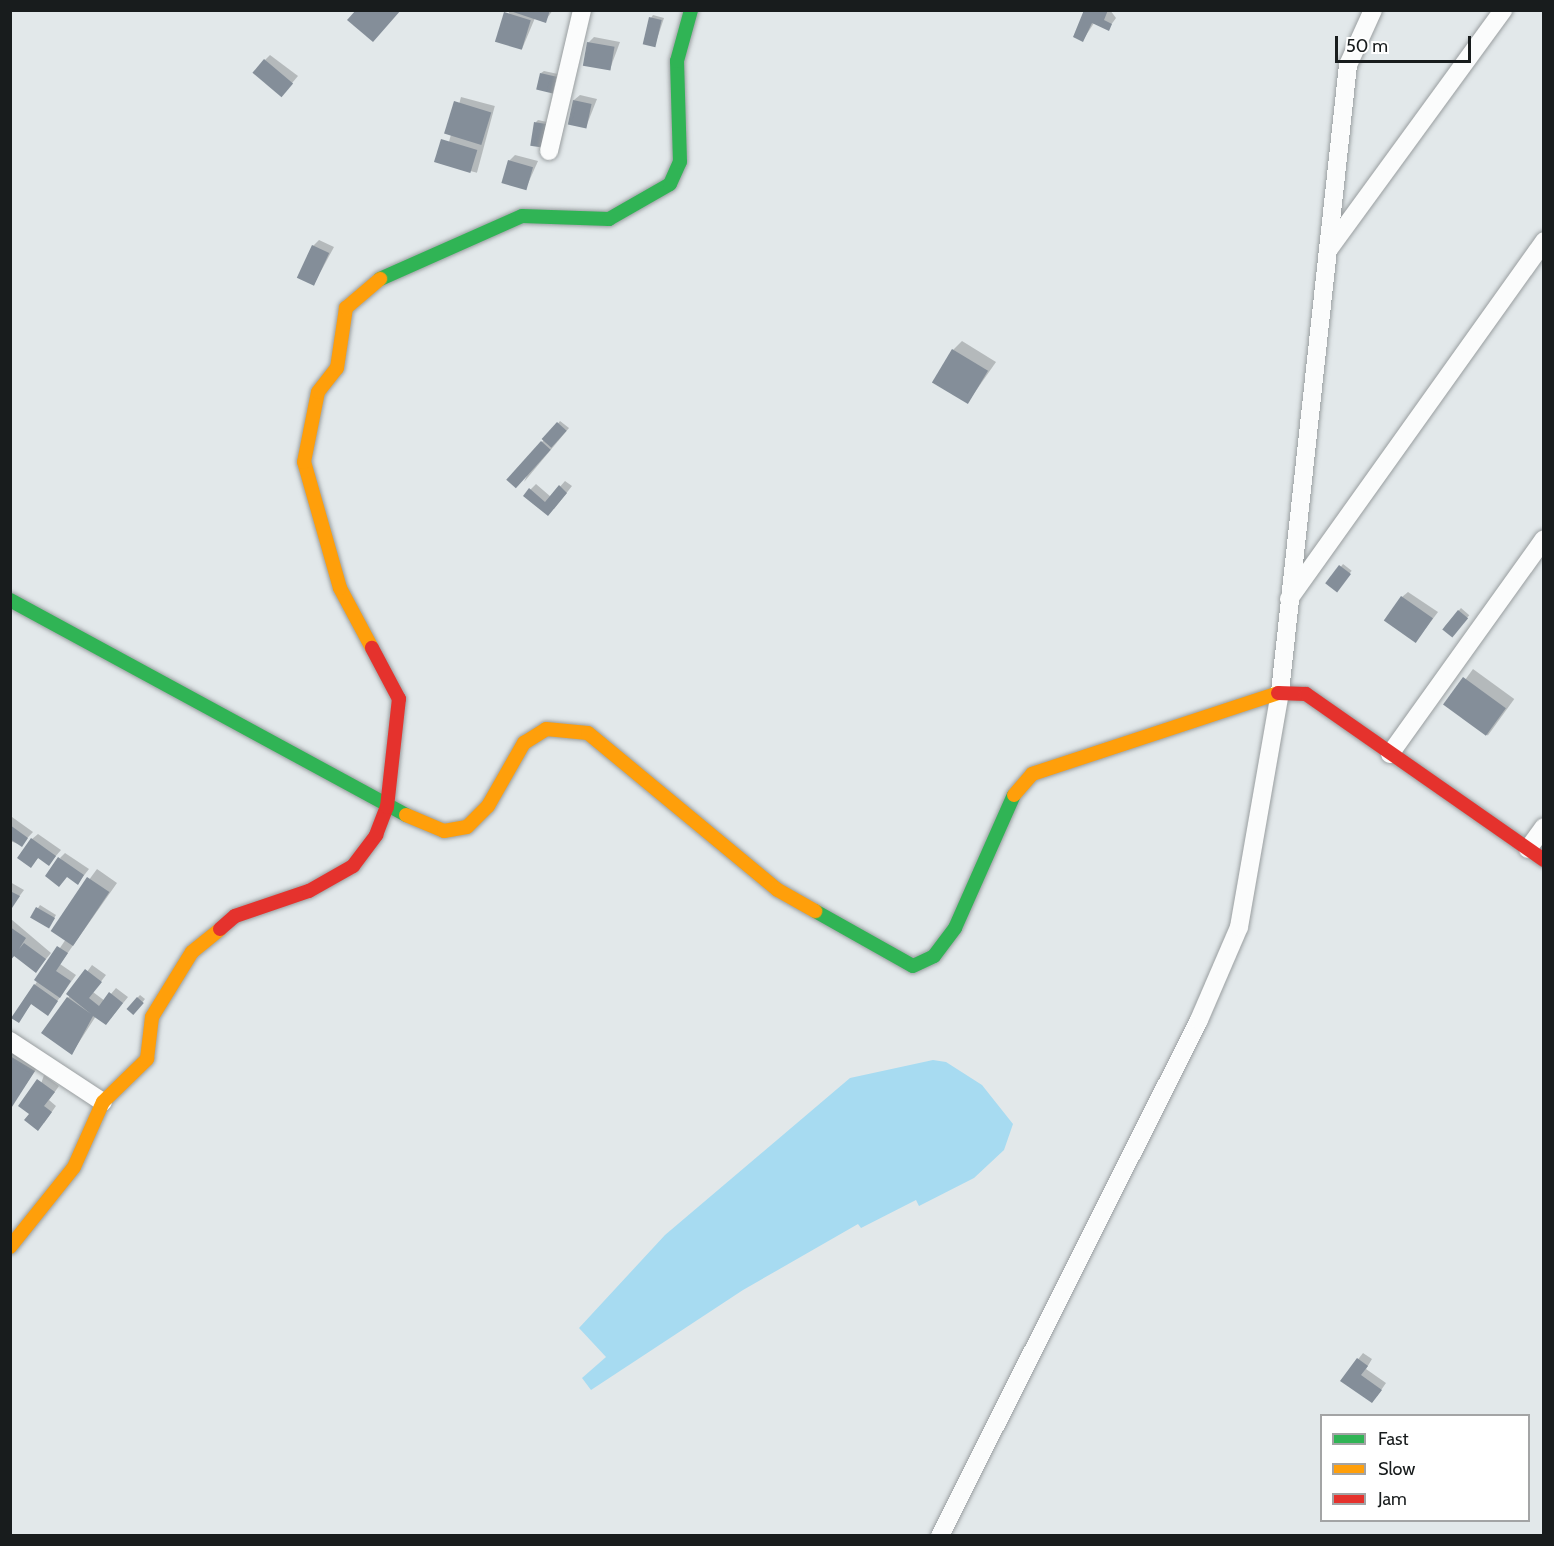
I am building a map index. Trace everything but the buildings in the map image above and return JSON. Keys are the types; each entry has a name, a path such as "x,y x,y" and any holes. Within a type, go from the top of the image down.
{"street":[{"path":"549,151 582,10"},
{"path":"10,1247 75,1167 103,1102 147,1059 152,1017 192,952 235,916 309,891 353,866 376,835 387,807 399,699 340,588 310,498 304,462 318,392 337,368 346,308 367,285 522,216 609,219 670,184 680,162 677,61 691,10"},
{"path":"940,1536 1152,1117 1239,927 1280,692 1288,601 1348,65 1373,10"},
{"path":"1328,250 1503,10"},
{"path":"1288,601 1544,241"},
{"path":"1390,754 1544,539"},
{"path":"10,600 387,807 444,831 467,826 488,806 524,743 546,729 588,733 778,890 913,966 934,956 955,928 1009,801 1032,774 1280,692 1306,694 1544,860"},
{"path":"1528,849 1544,827"},
{"path":"10,1041 103,1102"}],"shaded area":[{"path":"933,1060 946,1062 982,1085 1013,1124 1004,1150 974,1178 919,1206 916,1200 861,1228 858,1224 743,1290 591,1390 582,1378 606,1357 579,1328 665,1235 850,1078"}],"traffic: fast":[{"path":"380,279 522,216 609,219 670,184 680,162 677,61 691,10"},
{"path":"10,600 406,815"},
{"path":"815,911 913,966 934,956 955,928 1014,795"}],"traffic: slow":[{"path":"372,648 340,588 304,462 318,392 337,368 346,308 380,279"},
{"path":"1014,795 1032,774 1278,693"},
{"path":"406,815 444,831 467,827 488,806 524,743 546,729 588,733 778,890 815,911"},
{"path":"10,1247 74,1167 103,1102 147,1059 152,1017 192,952 220,929"}],"traffic: jam":[{"path":"220,929 235,916 309,891 353,866 376,835 387,807 399,699 372,648"},
{"path":"1278,693 1306,694 1544,860"}]}
